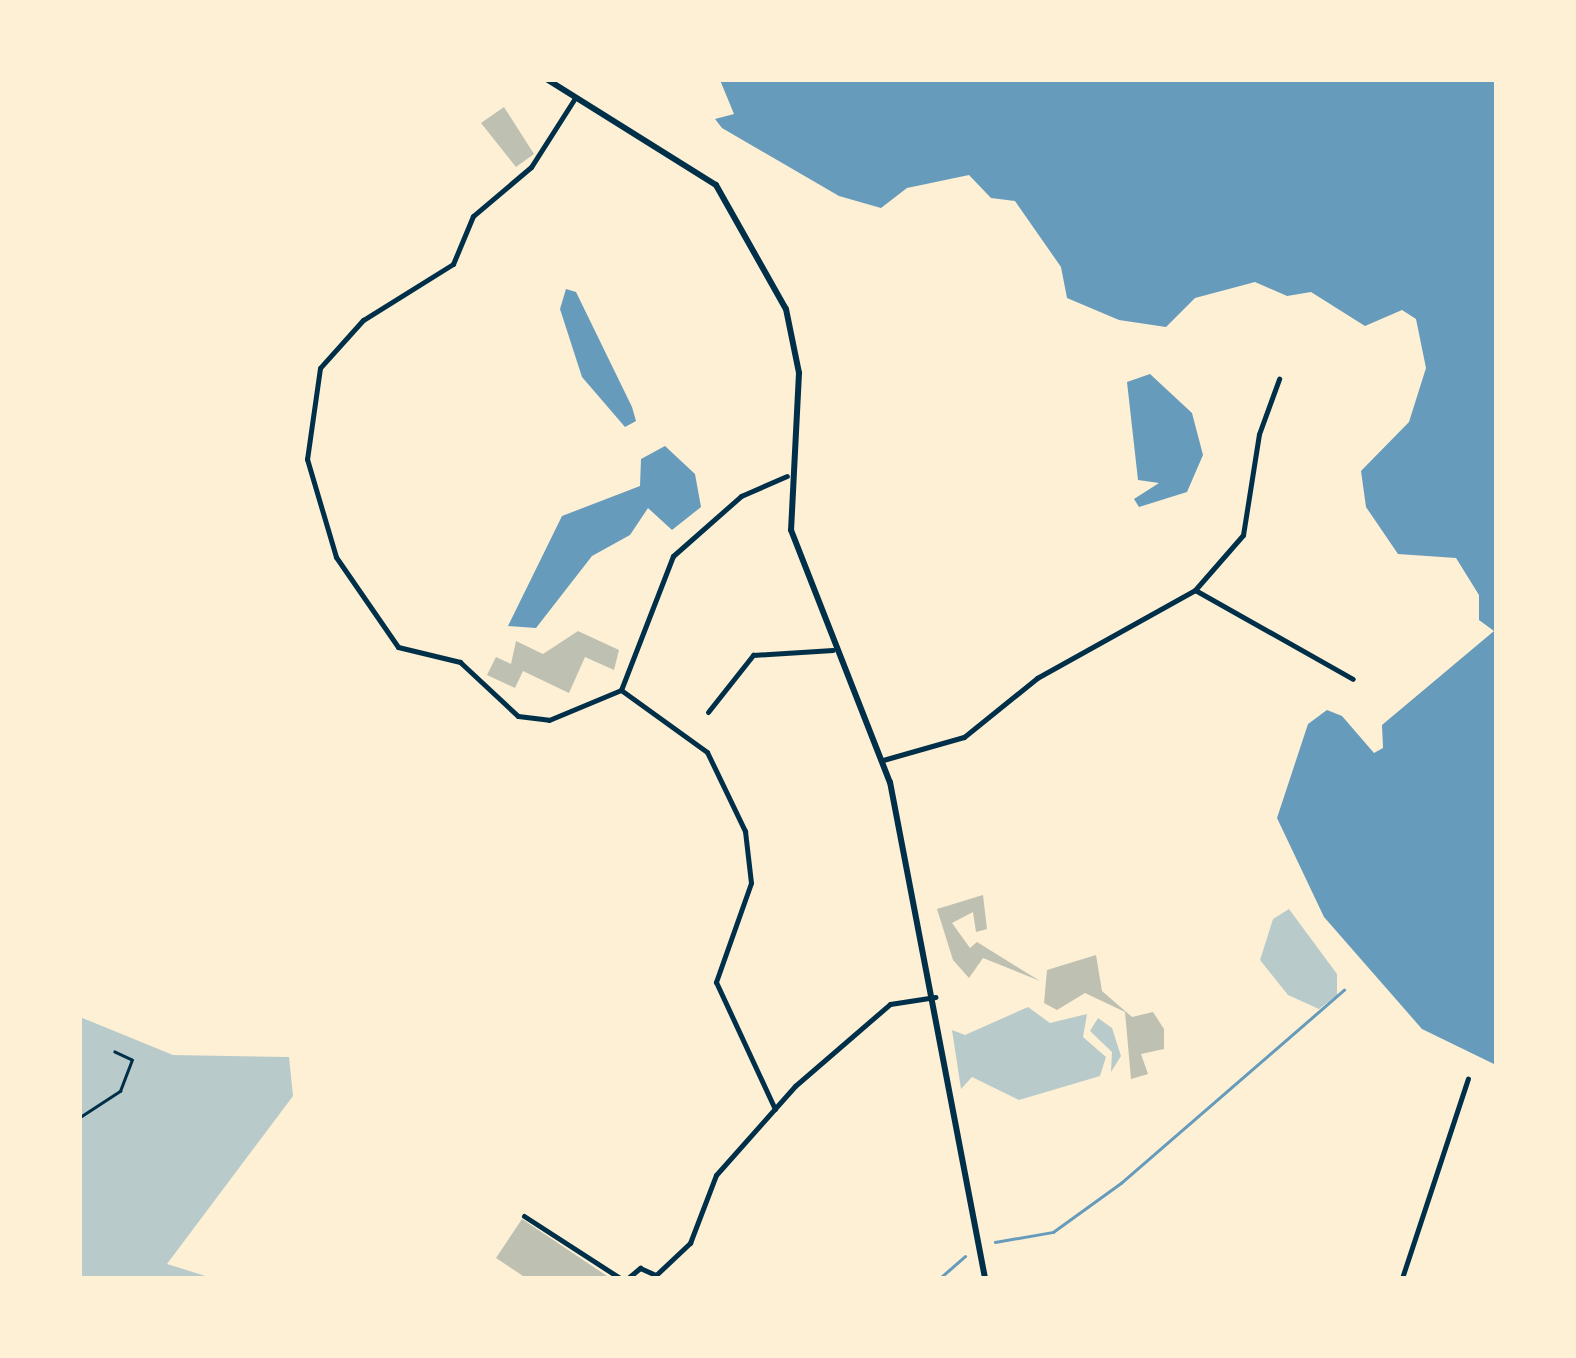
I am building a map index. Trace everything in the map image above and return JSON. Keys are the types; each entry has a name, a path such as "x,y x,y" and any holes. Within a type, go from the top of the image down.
{"main road":[{"path":"548,80 688,162 732,204 796,344 787,476 791,530 833,650 883,760 936,997 985,1278"}],"street":[{"path":"575,98 531,167 473,216 453,264 362,320 320,368 307,459 336,557 398,648 469,667 526,720 579,712 621,690 672,556 741,496 787,476"},
{"path":"883,760 964,738 1037,678 1195,590 1243,535 1258,434 1278,379"},
{"path":"1195,590 1354,679"},
{"path":"708,712 753,656 833,650"},
{"path":"621,690 707,752 745,831 750,883 716,982 775,1109"},
{"path":"628,1278 640,1268 656,1276 690,1243 716,1175 775,1109 890,1004 936,997"},
{"path":"1402,1278 1468,1080"},
{"path":"524,1216 620,1278"}],"path":[{"path":"80,1117 120,1091 132,1060 115,1052"}],"shaded area":[{"path":"1289,909 1337,974 1337,995 1319,1009 1288,995 1260,960 1273,919"},
{"path":"1028,1007 1050,1023 1087,1014 1083,1037 1106,1057 1100,1076 1019,1100 972,1077 961,1089 952,1030 965,1035"},
{"path":"80,1017 173,1055 289,1057 293,1096 167,1264 212,1278 80,1278"},
{"path":"1098,1018 1112,1028 1121,1056 1111,1072 1112,1052 1090,1031"}],"water":[{"path":"720,80 1496,80 1496,1065 1422,1029 1324,917 1277,818 1308,724 1327,710 1342,716 1374,753 1383,748 1382,725 1494,631 1479,620 1479,595 1456,558 1398,554 1366,507 1361,471 1409,422 1426,368 1416,319 1402,310 1365,326 1311,292 1287,296 1255,282 1195,298 1166,327 1119,320 1067,298 1061,267 1015,201 991,198 969,175 907,188 881,208 839,196 722,128 715,119 734,114"},
{"path":"566,289 576,292 632,407 636,421 625,427 582,377 560,309"},
{"path":"1150,374 1192,413 1203,455 1187,492 1139,507 1134,499 1159,483 1138,480 1127,382"},
{"path":"665,446 695,474 701,507 672,530 648,508 630,535 592,556 536,628 508,626 562,516 640,486 641,459"}],"building":[{"path":"504,107 534,154 516,167 481,123"},
{"path":"578,631 619,650 614,670 585,657 569,693 523,671 515,688 487,675 496,657 511,664 516,641 543,654"},
{"path":"983,895 987,929 976,932 973,912 952,923 970,948 977,942 1040,981 983,958 969,978 953,960 937,909"},
{"path":"1096,955 1102,991 1132,1017 1153,1012 1164,1029 1164,1049 1141,1054 1148,1074 1131,1079 1125,1012 1085,993 1057,1010 1044,1003 1047,970"},
{"path":"522,1219 610,1278 526,1278 496,1258"}],"waterway":[{"path":"995,1242 1053,1232 1121,1183 1344,990"},
{"path":"940,1278 965,1256"}]}
